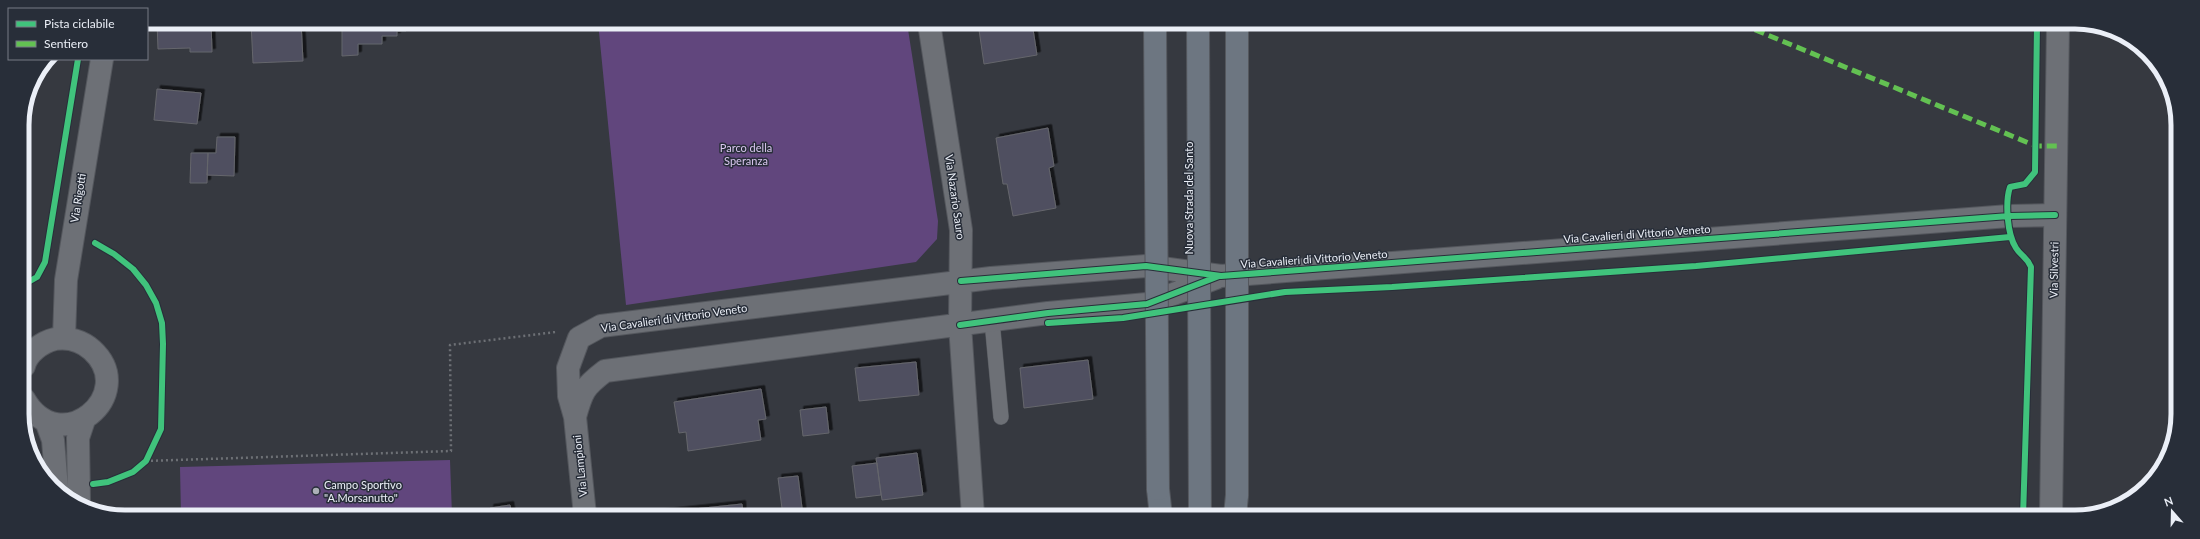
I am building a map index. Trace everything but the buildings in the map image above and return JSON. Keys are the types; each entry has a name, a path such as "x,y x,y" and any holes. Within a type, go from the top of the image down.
{"highway":[{"path":"1155,29 1158,481 1160,510"},
{"name":"Nuova Strada del Santo","path":"1198,29 1200,510"},
{"path":"1235,510 1237,29"}],"street":[{"name":"Via Nazario Sauro","path":"929,29 961,230 960,325 973,510"},
{"name":"Via Silvestri","path":"2051,510 2058,29"},
{"name":"Via Rigotti","path":"64,338 66,280 102,60"},
{"name":"Via Cavalieri di Vittorio Veneto","path":"579,338 601,326 961,281 1146,266 1221,276 2009,216 2055,215"},
{"name":"Via Cavalieri di Vittorio Veneto","path":"575,417 586,385 605,371 992,322 1048,313 1147,304 1221,276"},
{"path":"29,357 32,352 41,345 53,340 64,338 77,341 88,346 97,355 103,366 106,377 106,390 102,401 95,411 84,420 74,424 62,425 46,421 29,409"},
{"path":"575,417 569,396 568,368 579,338"},
{"name":"Via Lampioni","path":"575,417 584,510"},
{"path":"79,498 78,438 84,420"},
{"path":"46,421 53,440 56,481"}],"lane":[{"path":"992,322 1001,417"}],"path":[{"path":"146,461 451,451 450,346 565,331 579,338"}],"green space":[{"name":"Parco della Speranza","path":"599,29 908,29 938,221 937,239 916,262 626,305"},
{"name":"Campo Sportivo \"A.Morsanutto\"","path":"450,460 452,510 181,510 180,467"}],"marked path":[{"path":"1753,29 2036,146 2057,146"}],"cycle path":[{"path":"2023,510 2031,267 2028,261 2018,251 2013,242 2009,227 2007,209 2010,187 2025,184 2035,172 2037,29"},
{"path":"29,282 37,277 45,262 78,60"},
{"path":"961,281 1146,266 1221,276 2009,216 2055,215"},
{"path":"1048,323 1123,318 1285,292 1392,287 1696,266 2010,237"},
{"path":"93,484 108,482 133,472 146,461 161,429 163,344 162,323 156,303 146,285 133,269 114,254 95,243"},
{"path":"960,325 1048,313 1147,304 1219,276"}],"place":[{"name":"Campo Sportivo \"A.Morsanutto\"","path":"316,491"}]}
